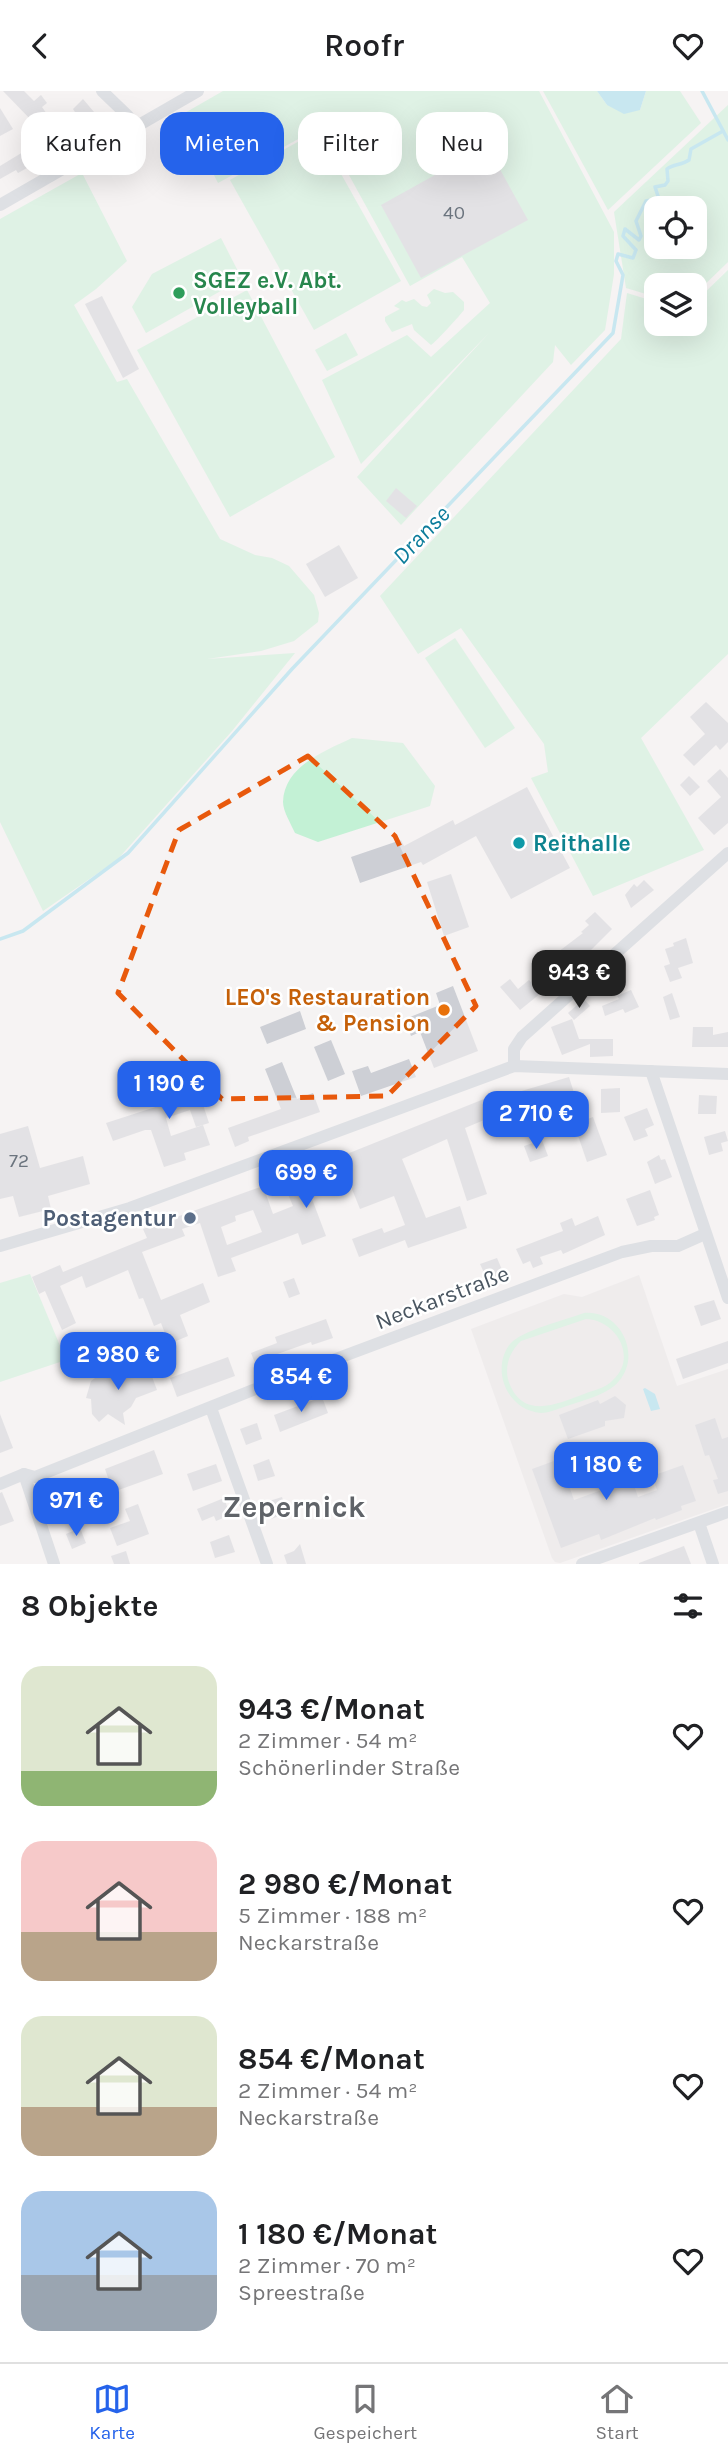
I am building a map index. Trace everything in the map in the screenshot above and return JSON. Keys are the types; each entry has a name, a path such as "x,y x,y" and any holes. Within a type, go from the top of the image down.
{"street":[{"path":"102,91 124,112"},
{"path":"146,122 198,91"},
{"path":"0,205 53,175"},
{"path":"514,1066 514,1049 522,1037 728,853"},
{"path":"0,1247 130,1208 514,1066 728,1074"},
{"path":"652,1071 705,1234 722,1264 728,1298"},
{"name":"Neckarstraße","path":"0,1484 23,1474 35,1477 622,1252 651,1246 678,1246 705,1234"},
{"path":"211,1408 267,1564"},
{"path":"23,1474 54,1564"},
{"path":"582,1564 728,1512"},
{"path":"699,1523 713,1564"}],"highlighted area":[{"path":"308,756 395,836 476,1006 387,1096 222,1099 118,993 179,830"}],"shaded area":[{"path":"639,1275 677,1386 728,1369 728,1504 560,1563 555,1562 471,1329 564,1294 582,1297"}],"green space":[{"path":"223,91 539,91 614,232 614,274 605,330 571,365 555,345 553,362 401,525 357,477 489,333 361,464 322,380 407,335 431,357 490,303 462,257 410,286 349,175 402,175 402,112 298,112 298,139 284,147 284,112 186,112"},
{"path":"543,91 597,91 607,105 640,110 646,91 680,91 701,123 608,210"},
{"path":"728,105 728,262 707,282 707,273 644,273 644,293 626,288 614,212"},
{"path":"298,142 298,175 342,175 401,281 314,330 230,180 239,175 284,175 284,150"},
{"path":"78,175 83,175 127,261 74,305 117,382 127,379 220,539 255,555 272,558 289,566 314,595 319,613 318,622 294,641 261,651 207,659 295,653 232,731 117,860 43,911 0,822 0,219"},
{"path":"214,175 233,175 218,183"},
{"name":"SGEZ e.V. Abt. Volleyball","path":"221,238 242,279 146,333 132,307 152,274"},
{"path":"728,270 728,654 641,738 704,850 593,896 531,778 548,772 544,744 461,628 418,654 380,596 621,339 627,293 644,298 644,336 707,336 707,290"},
{"path":"434,289 445,293 453,292 464,302 464,310 437,339 431,345 414,330 412,324 392,332 385,317 400,309 394,306 402,300 406,302 414,299 427,307 431,303 427,295"},
{"path":"247,290 335,457 230,517 137,350"},
{"path":"346,333 358,355 327,371 315,350"},
{"path":"455,638 515,728 485,748 425,658"},
{"path":"352,738 403,743 435,786 430,806 318,842 295,833 283,802 290,779 308,761"},
{"path":"30,1274 66,1360 0,1382 0,1283"},
{"path":"584,1313 597,1314 608,1319 624,1336 628,1359 626,1370 619,1381 600,1394 549,1412 529,1411 519,1405 511,1397 502,1377 504,1354 510,1344 534,1330","holes":["586,1319 597,1321 614,1333 623,1351 624,1361 620,1371 610,1383 600,1389 543,1406 533,1406 516,1396 508,1379 507,1367 513,1350 521,1341"]}],"water":[{"path":"597,91 646,91 640,110 624,114 607,105"},
{"path":"643,1389 655,1394 660,1409 651,1411"}],"building":[{"path":"3,91 24,91 34,101 41,95 47,103 42,107 45,112 23,112"},
{"path":"83,99 94,112 75,112 73,109"},
{"path":"0,108 13,129 0,136"},
{"path":"21,153 21,171 18,173 16,170 0,179 0,166"},
{"path":"435,175 503,175 528,220 421,278 381,205"},
{"path":"102,296 139,369 123,378 85,304"},
{"path":"396,488 417,506 406,518 386,501"},
{"path":"339,545 358,578 325,597 306,564"},
{"path":"706,702 728,723 728,742 720,750 716,745 694,766 683,755 705,734 690,717"},
{"path":"720,769 728,778 728,823 714,835 698,818 721,797 707,781"},
{"path":"689,776 700,787 690,796 680,785"},
{"name":"Reithalle","path":"527,787 570,868 511,899 476,836 423,865 421,862 360,883 351,857 401,840 404,846 453,820 455,825"},
{"path":"451,874 469,927 444,936 427,882"},
{"path":"644,880 654,890 631,908 625,895 634,884 637,887"},
{"path":"595,912 612,929 583,958 560,972 555,960 562,958 558,952 583,933 581,932 589,925 585,921"},
{"path":"686,938 693,963 678,968 682,978 670,982 664,966 670,964 665,949"},
{"path":"510,979 518,989 529,980 541,993 520,1010 500,987"},
{"path":"453,986 478,1051 434,1068 420,1032 411,1036 405,1019 440,1005 436,993"},
{"path":"631,990 639,1007 625,1013 623,1009 605,1016 602,1006"},
{"path":"672,993 680,1017 670,1020 663,997"},
{"path":"584,999 590,1006 574,1020 568,1013"},
{"path":"300,1011 306,1029 267,1044 260,1027"},
{"path":"572,1019 579,1039 613,1039 613,1056 590,1057 590,1044 562,1055 551,1027"},
{"path":"693,1027 713,1027 713,1035 728,1032 728,1047 692,1047"},
{"path":"331,1040 345,1074 328,1081 314,1047"},
{"path":"409,1059 416,1077 361,1096 352,1071 368,1066 371,1073"},
{"path":"282,1062 297,1099 313,1093 320,1112 248,1137 249,1141 235,1147 228,1128 281,1109 265,1069"},
{"path":"192,1071 209,1123 196,1127 190,1110 166,1118 171,1136 203,1125 210,1145 184,1153 186,1160 164,1167 151,1130 113,1141 106,1123 171,1102 164,1081"},
{"path":"569,1077 575,1096 510,1115 508,1110 465,1128 487,1194 467,1201 447,1139 402,1159 426,1218 460,1206 467,1228 408,1248 405,1240 359,1257 352,1239 382,1228 384,1233 405,1225 394,1196 360,1209 345,1172 320,1182 322,1186 309,1191 326,1236 302,1245 298,1233 231,1258 236,1271 218,1277 200,1223 182,1229 185,1236 142,1252 161,1300 203,1283 210,1302 180,1315 188,1336 169,1344 161,1323 154,1326 143,1298 139,1299 128,1270 86,1288 82,1276 60,1286 76,1323 62,1330 45,1291 39,1294 32,1277 60,1265 63,1272 147,1238 143,1229 263,1186 273,1214 293,1206 282,1180 489,1097 491,1100","holes":["253,1210 262,1232 227,1245 221,1227 236,1221 235,1216"]},
{"path":"620,1088 620,1112 601,1113 601,1089"},
{"path":"699,1095 717,1096 716,1114 698,1114"},
{"path":"647,1108 654,1125 645,1129 648,1136 634,1141 624,1117"},
{"path":"593,1117 607,1155 587,1162 574,1124"},
{"path":"28,1126 40,1168 83,1156 90,1184 48,1196 51,1209 19,1217 13,1196 0,1199 0,1134"},
{"path":"725,1131 728,1141 721,1143 723,1151 709,1155 704,1137"},
{"path":"542,1140 548,1156 530,1162 524,1146"},
{"path":"659,1155 661,1160 665,1159 672,1177 655,1184 647,1162"},
{"path":"650,1190 659,1215 654,1217 655,1220 637,1226 626,1199"},
{"path":"598,1216 605,1235 563,1254 561,1250 540,1257 543,1264 533,1268 530,1261 523,1264 516,1249 563,1231 560,1223 572,1218 575,1226"},
{"path":"497,1258 506,1279 495,1284 493,1277 487,1279 480,1264"},
{"path":"294,1278 300,1294 289,1298 283,1282"},
{"path":"714,1300 721,1319 701,1326 694,1306"},
{"path":"326,1319 333,1338 312,1345 311,1342 269,1357 271,1362 257,1368 251,1353 277,1343 275,1337"},
{"path":"728,1341 728,1363 683,1379 676,1359"},
{"path":"228,1357 235,1376 177,1397 170,1378"},
{"path":"110,1367 111,1371 127,1369 144,1376 151,1374 157,1390 136,1398 131,1407 123,1413 125,1425 108,1414 99,1422 92,1414 91,1399 86,1398 91,1381"},
{"path":"615,1396 626,1405 624,1418 605,1421 605,1426 568,1439 559,1415 598,1400 600,1404"},
{"path":"322,1397 328,1413 280,1432 274,1415"},
{"path":"0,1414 13,1448 0,1453"},
{"path":"715,1418 722,1439 728,1437 728,1491 718,1494 713,1480 718,1479 709,1455 705,1456 695,1425"},
{"path":"257,1423 262,1439 246,1445 240,1429"},
{"path":"154,1450 163,1474 113,1492 105,1469"},
{"path":"576,1453 583,1474 567,1480 574,1500 632,1479 638,1497 657,1490 652,1476 683,1465 696,1501 681,1506 682,1510 601,1540 599,1534 561,1548 532,1469"},
{"path":"269,1459 275,1476 258,1481 253,1465"},
{"path":"216,1464 222,1481 193,1491 187,1474"},
{"path":"66,1484 76,1511 61,1517 53,1496 59,1494 57,1488"},
{"path":"2,1492 14,1521 0,1526 0,1493"},
{"path":"282,1497 287,1513 271,1519 266,1502"},
{"path":"224,1498 230,1515 216,1521 214,1516 202,1521 197,1509"},
{"path":"138,1504 149,1534 117,1546 110,1528 130,1521 125,1509"},
{"path":"80,1528 86,1543 72,1549 66,1534"},
{"path":"229,1535 235,1552 215,1558 210,1542"},
{"path":"300,1544 306,1564 287,1564 284,1555 294,1551"},
{"path":"684,1546 691,1564 639,1564 639,1563"},
{"path":"126,1551 130,1564 114,1564 111,1556"}],"waterway":[{"path":"702,91 728,140"},
{"name":"Dranse","path":"0,939 23,931 128,853 292,669 613,333 623,275 616,261 618,254 633,258 636,250 623,236 625,229 639,240 641,236 636,221 646,201 658,196 655,187 665,185 668,181 667,169 689,160 691,149 723,131"}],"place":[{"name":"SGEZ e.V. Abt. Volleyball","path":"179,293"},
{"name":"Reithalle","path":"519,843"},
{"name":"LEO's Restauration & Pension","path":"444,1010"},
{"name":"Postagentur","path":"190,1218"}],"district":[{"name":"Zepernick","path":"294,1507"}]}
